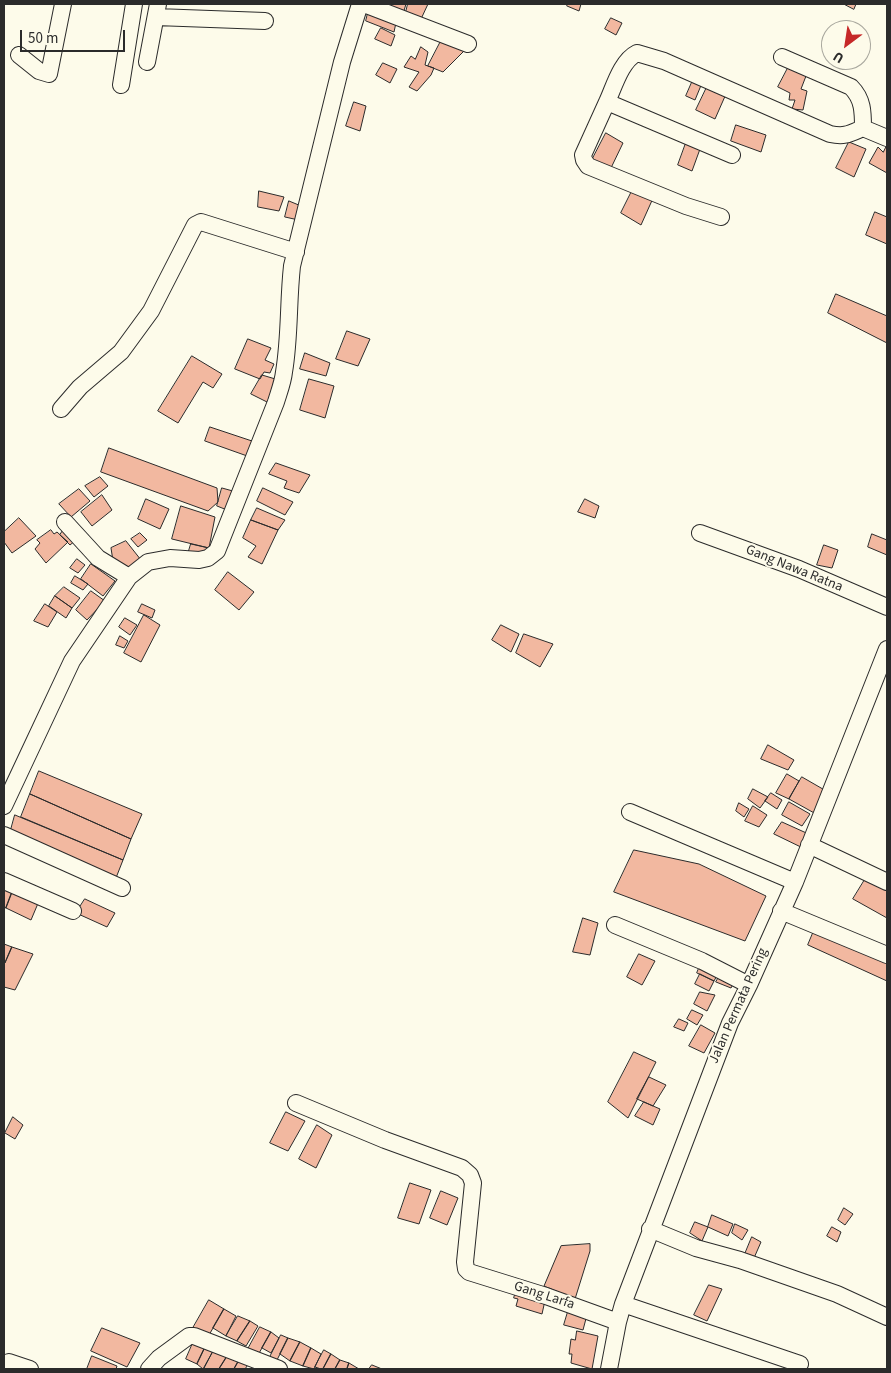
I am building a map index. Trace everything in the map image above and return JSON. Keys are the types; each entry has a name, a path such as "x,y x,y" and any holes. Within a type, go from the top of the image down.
{"street":[{"path":"19,55 39,71 49,74 63,4"},
{"path":"121,86 134,4"},
{"path":"4,806 72,661 129,577 148,562 170,558 199,560 208,558 216,550 276,402 282,381 288,335 288,295 296,252 342,62 362,4 468,44"},
{"path":"147,62 157,11 265,21"},
{"path":"721,217 686,206 588,166 584,160 583,156 630,56 637,53 664,61 830,134 847,136 863,128 887,138"},
{"path":"782,57 851,87 859,97 862,105 863,128"},
{"path":"607,102 732,155"},
{"path":"61,409 80,387 121,352 151,310 195,225 201,222 296,252"},
{"path":"65,522 98,558 129,577"},
{"name":"Gang Nawa Ratna","path":"700,533 799,569 887,607"},
{"name":"Jalan Permata Pering","path":"609,1369 623,1304 650,1229 730,1024 795,882 887,649"},
{"path":"630,812 795,882"},
{"path":"4,835 122,888"},
{"path":"809,845 887,882"},
{"path":"4,881 72,910"},
{"path":"781,911 887,956"},
{"path":"615,925 702,961 749,985"},
{"name":"Gang Larfa","path":"296,1103 385,1140 462,1168 470,1175 473,1183 465,1262 466,1269 469,1272 546,1296 618,1322"},
{"path":"650,1229 696,1248 740,1260 837,1294 887,1317"},
{"path":"623,1304 800,1364"},
{"path":"149,1369 159,1358 189,1336 194,1336 279,1369"},
{"path":"4,1364 9,1362 30,1369"}],"building":[{"path":"388,4 406,4 403,14 387,8"},
{"path":"408,4 428,4 421,19 406,12"},
{"path":"568,4 581,4 579,11 567,6"},
{"path":"844,4 856,4 854,9"},
{"path":"369,9 397,18 394,32 366,21"},
{"path":"611,18 622,23 616,35 605,29"},
{"path":"381,28 395,35 391,46 375,39"},
{"path":"441,41 465,50 443,72 428,66"},
{"path":"421,47 428,52 425,65 434,68 431,75 417,91 409,87 419,72 404,67 411,56 415,59"},
{"path":"383,63 397,69 390,83 376,75"},
{"path":"789,66 806,76 801,89 807,91 803,110 792,109 795,100 789,100 790,93 778,87"},
{"path":"693,80 702,83 695,100 686,96"},
{"path":"707,87 726,94 715,119 696,110"},
{"path":"354,102 366,106 360,131 346,126"},
{"path":"736,125 766,135 761,152 731,141"},
{"path":"606,133 623,143 610,170 592,160"},
{"path":"849,142 866,149 854,177 836,168"},
{"path":"686,143 700,149 692,171 678,165"},
{"path":"887,145 887,173 869,163 878,147 883,152"},
{"path":"634,187 654,196 641,225 621,213"},
{"path":"259,191 284,197 279,211 258,207"},
{"path":"289,201 306,208 303,221 285,217"},
{"path":"875,212 887,217 887,244 866,235"},
{"path":"836,294 887,316 887,343 828,313"},
{"path":"347,331 370,339 358,366 336,359"},
{"path":"248,339 271,348 265,360 274,364 270,373 264,372 260,379 235,369"},
{"path":"305,353 330,363 326,376 300,369"},
{"path":"192,356 222,374 213,388 203,382 178,423 158,411"},
{"path":"262,375 282,381 269,403 251,394"},
{"path":"309,379 334,386 325,418 300,410"},
{"path":"210,427 255,442 250,457 205,441"},
{"path":"109,448 217,488 218,502 208,511 101,472"},
{"path":"276,463 310,475 299,493 284,488 287,481 269,474"},
{"path":"100,477 108,486 94,497 85,486"},
{"path":"222,488 240,493 232,512 217,506"},
{"path":"263,488 293,502 285,515 257,501"},
{"path":"79,489 90,501 71,517 59,504"},
{"path":"102,495 112,510 92,526 81,512"},
{"path":"146,499 169,509 160,529 138,519"},
{"path":"585,499 599,506 595,518 578,512"},
{"path":"181,506 215,517 209,548 172,539"},
{"path":"257,508 285,520 278,530 251,520"},
{"path":"19,518 36,536 12,553 4,542 4,532"},
{"path":"251,520 278,530 262,564 248,557 256,546 243,538"},
{"path":"64,529 76,540 70,545 60,535"},
{"path":"51,530 54,534 57,532 68,542 46,563 35,549 40,543 37,540"},
{"path":"140,533 147,540 138,547 131,539"},
{"path":"872,534 887,540 887,555 868,547"},
{"path":"126,541 141,560 125,571 113,561 111,548"},
{"path":"191,544 209,548 206,556 188,554"},
{"path":"824,545 838,550 832,568 817,565"},
{"path":"77,559 85,565 78,573 70,568"},
{"path":"91,564 115,581 103,596 81,579"},
{"path":"228,572 254,592 239,610 215,590"},
{"path":"75,576 88,584 83,590 71,583"},
{"path":"64,587 80,598 72,608 55,596"},
{"path":"91,591 105,601 87,620 76,610"},
{"path":"55,596 72,608 66,618 49,606"},
{"path":"45,604 57,612 48,627 34,621"},
{"path":"142,604 155,610 152,618 138,612"},
{"path":"144,615 160,625 141,662 124,653"},
{"path":"125,618 137,625 130,635 119,627"},
{"path":"501,625 519,634 511,652 492,640"},
{"path":"524,634 553,644 540,667 516,653"},
{"path":"120,636 128,641 124,648 116,645"},
{"path":"768,745 794,760 788,770 761,759"},
{"path":"39,771 142,814 131,839 30,794"},
{"path":"787,774 799,781 789,799 776,793"},
{"path":"802,777 828,792 816,814 789,799"},
{"path":"753,789 768,797 760,808 748,799"},
{"path":"771,793 782,800 777,809 765,801"},
{"path":"30,794 131,839 123,860 21,817"},
{"path":"789,802 810,814 802,826 782,815"},
{"path":"739,803 749,809 744,817 736,811"},
{"path":"753,806 767,815 759,827 745,821"},
{"path":"15,815 123,860 114,883 9,837"},
{"path":"782,822 813,836 807,850 774,834"},
{"path":"634,850 699,864 766,896 745,941 614,892"},
{"path":"869,873 887,882 887,918 853,899"},
{"path":"4,884 14,887 6,908 4,907"},
{"path":"14,887 39,901 31,920 6,908"},
{"path":"85,899 115,913 107,927 76,913"},
{"path":"583,918 598,923 590,955 573,952"},
{"path":"816,926 887,956 887,981 808,945"},
{"path":"4,944 12,947 5,963 4,962"},
{"path":"12,947 33,954 15,990 4,987 4,965"},
{"path":"639,954 655,961 642,985 627,977"},
{"path":"702,961 720,970 714,981 697,973"},
{"path":"722,972 736,979 731,988 716,982"},
{"path":"700,974 714,981 709,991 695,984"},
{"path":"700,992 715,995 707,1011 694,1004"},
{"path":"692,1010 703,1015 697,1025 687,1019"},
{"path":"679,1019 688,1023 684,1031 674,1027"},
{"path":"701,1025 715,1033 704,1053 689,1046"},
{"path":"634,1052 656,1062 628,1118 608,1102"},
{"path":"649,1077 666,1085 653,1106 637,1099"},
{"path":"644,1102 660,1109 653,1125 635,1116"},
{"path":"286,1112 305,1121 288,1151 270,1143"},
{"path":"13,1117 23,1125 15,1139 5,1133"},
{"path":"317,1125 332,1135 316,1168 299,1159"},
{"path":"410,1183 431,1190 419,1224 398,1218"},
{"path":"441,1191 458,1198 447,1225 430,1218"},
{"path":"844,1208 853,1214 845,1225 838,1220"},
{"path":"712,1215 733,1224 728,1236 708,1227"},
{"path":"695,1222 708,1227 702,1241 690,1233"},
{"path":"735,1224 748,1230 742,1240 732,1233"},
{"path":"832,1227 841,1232 837,1242 827,1236"},
{"path":"752,1237 761,1242 754,1258 745,1254"},
{"path":"590,1244 590,1251 575,1299 544,1286 561,1246"},
{"path":"709,1285 722,1289 707,1321 694,1315"},
{"path":"517,1288 546,1296 542,1314 516,1306 518,1299 514,1298"},
{"path":"209,1300 224,1309 209,1335 193,1328"},
{"path":"570,1305 588,1311 583,1330 564,1325"},
{"path":"224,1309 236,1316 226,1336 213,1328"},
{"path":"238,1316 250,1321 237,1341 226,1336"},
{"path":"250,1321 258,1326 246,1346 237,1341"},
{"path":"260,1327 271,1332 258,1355 248,1349"},
{"path":"102,1328 140,1343 127,1367 91,1351"},
{"path":"577,1331 598,1336 592,1369 571,1363 572,1354 569,1354 571,1339 575,1340"},
{"path":"271,1332 279,1338 271,1353 262,1348"},
{"path":"281,1335 288,1338 276,1362 269,1359"},
{"path":"196,1336 208,1341 197,1364 186,1359"},
{"path":"288,1338 300,1342 290,1361 280,1354"},
{"path":"208,1341 217,1344 203,1369 197,1364"},
{"path":"300,1342 311,1348 303,1366 290,1361"},
{"path":"217,1344 231,1350 219,1369 204,1369"},
{"path":"311,1348 321,1354 314,1369 303,1366"},
{"path":"231,1350 242,1355 234,1369 219,1369"},
{"path":"324,1350 331,1354 323,1369 315,1367"},
{"path":"331,1354 340,1360 335,1369 323,1369"},
{"path":"242,1355 252,1359 245,1369 234,1369"},
{"path":"92,1356 117,1366 116,1369 87,1369"},
{"path":"340,1360 349,1363 347,1369 335,1369"},
{"path":"349,1363 359,1369 347,1369"},
{"path":"372,1365 382,1369 369,1369"}]}
